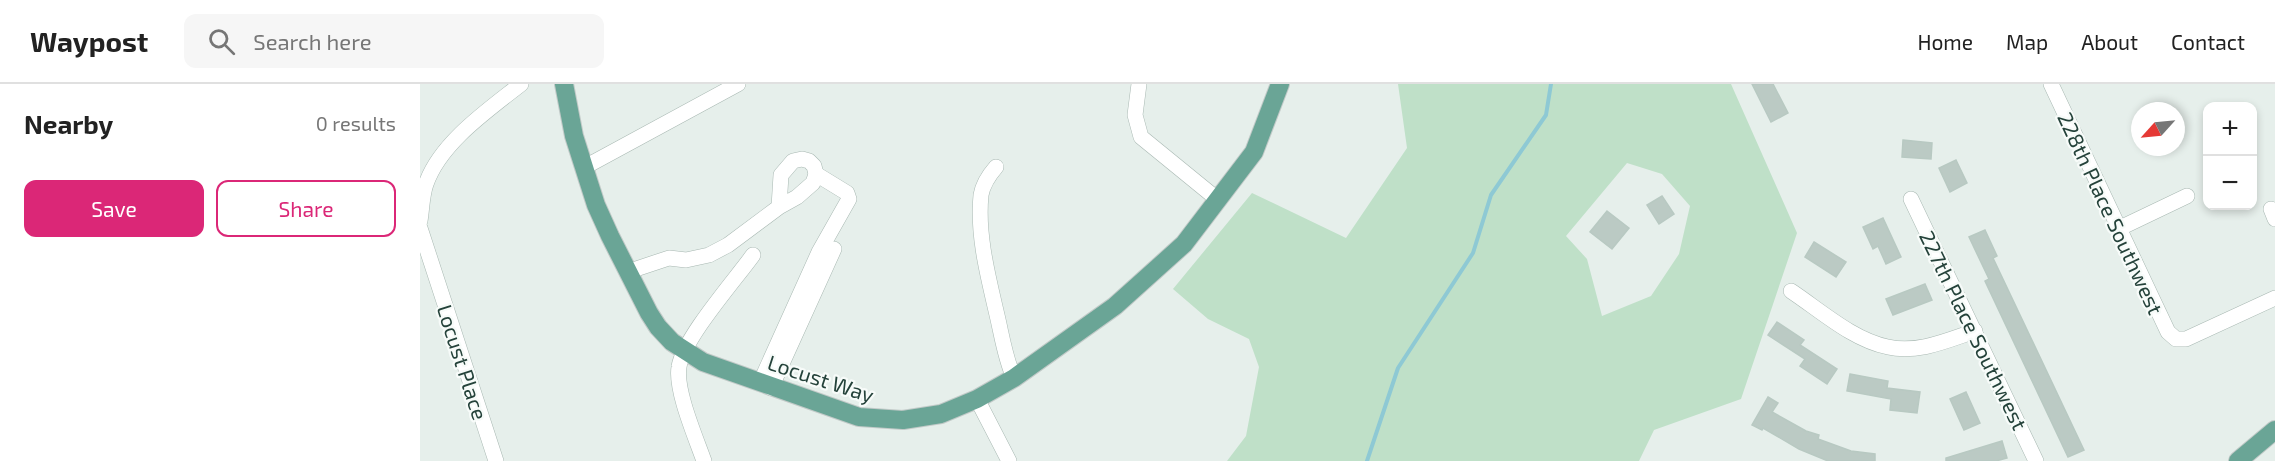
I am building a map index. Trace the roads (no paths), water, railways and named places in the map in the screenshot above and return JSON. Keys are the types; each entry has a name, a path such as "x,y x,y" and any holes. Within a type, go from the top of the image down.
{"main road":[{"name":"Locust Way","path":"564,84 574,136 596,205 627,272 658,327 684,352 703,362 766,386 869,420 923,418 960,407 1014,378 1115,306 1184,244 1254,152 1280,84"},
{"path":"2238,461 2275,430"}],"street":[{"path":"420,221 425,185 437,160 475,121 521,84"},
{"path":"583,168 738,84"},
{"path":"1139,84 1136,115 1141,137 1217,199"},
{"name":"228th Place Southwest","path":"2051,84 2168,332 2176,339 2196,336 2275,298"},
{"path":"627,272 669,258 686,260 709,255 728,245 779,207 797,197 813,183 816,174 814,166 809,161 802,159 793,161 781,175 779,207"},
{"path":"996,167 987,178 981,194 984,250 1006,354 1014,378"},
{"path":"766,386 819,252 849,199 847,193 816,174"},
{"path":"2118,229 2187,196"},
{"name":"227th Place Southwest","path":"1911,199 2036,461"},
{"name":"Locust Place","path":"420,228 496,461"},
{"path":"766,386 834,249"},
{"path":"704,461 689,419 678,367 690,339 753,255"},
{"path":"1791,291 1859,336 1889,348 1917,348 1941,343 1975,331"},
{"path":"977,399 1009,461"}],"waterway":[{"path":"1367,461 1398,368 1473,253 1491,195 1546,115 1551,84"}]}
